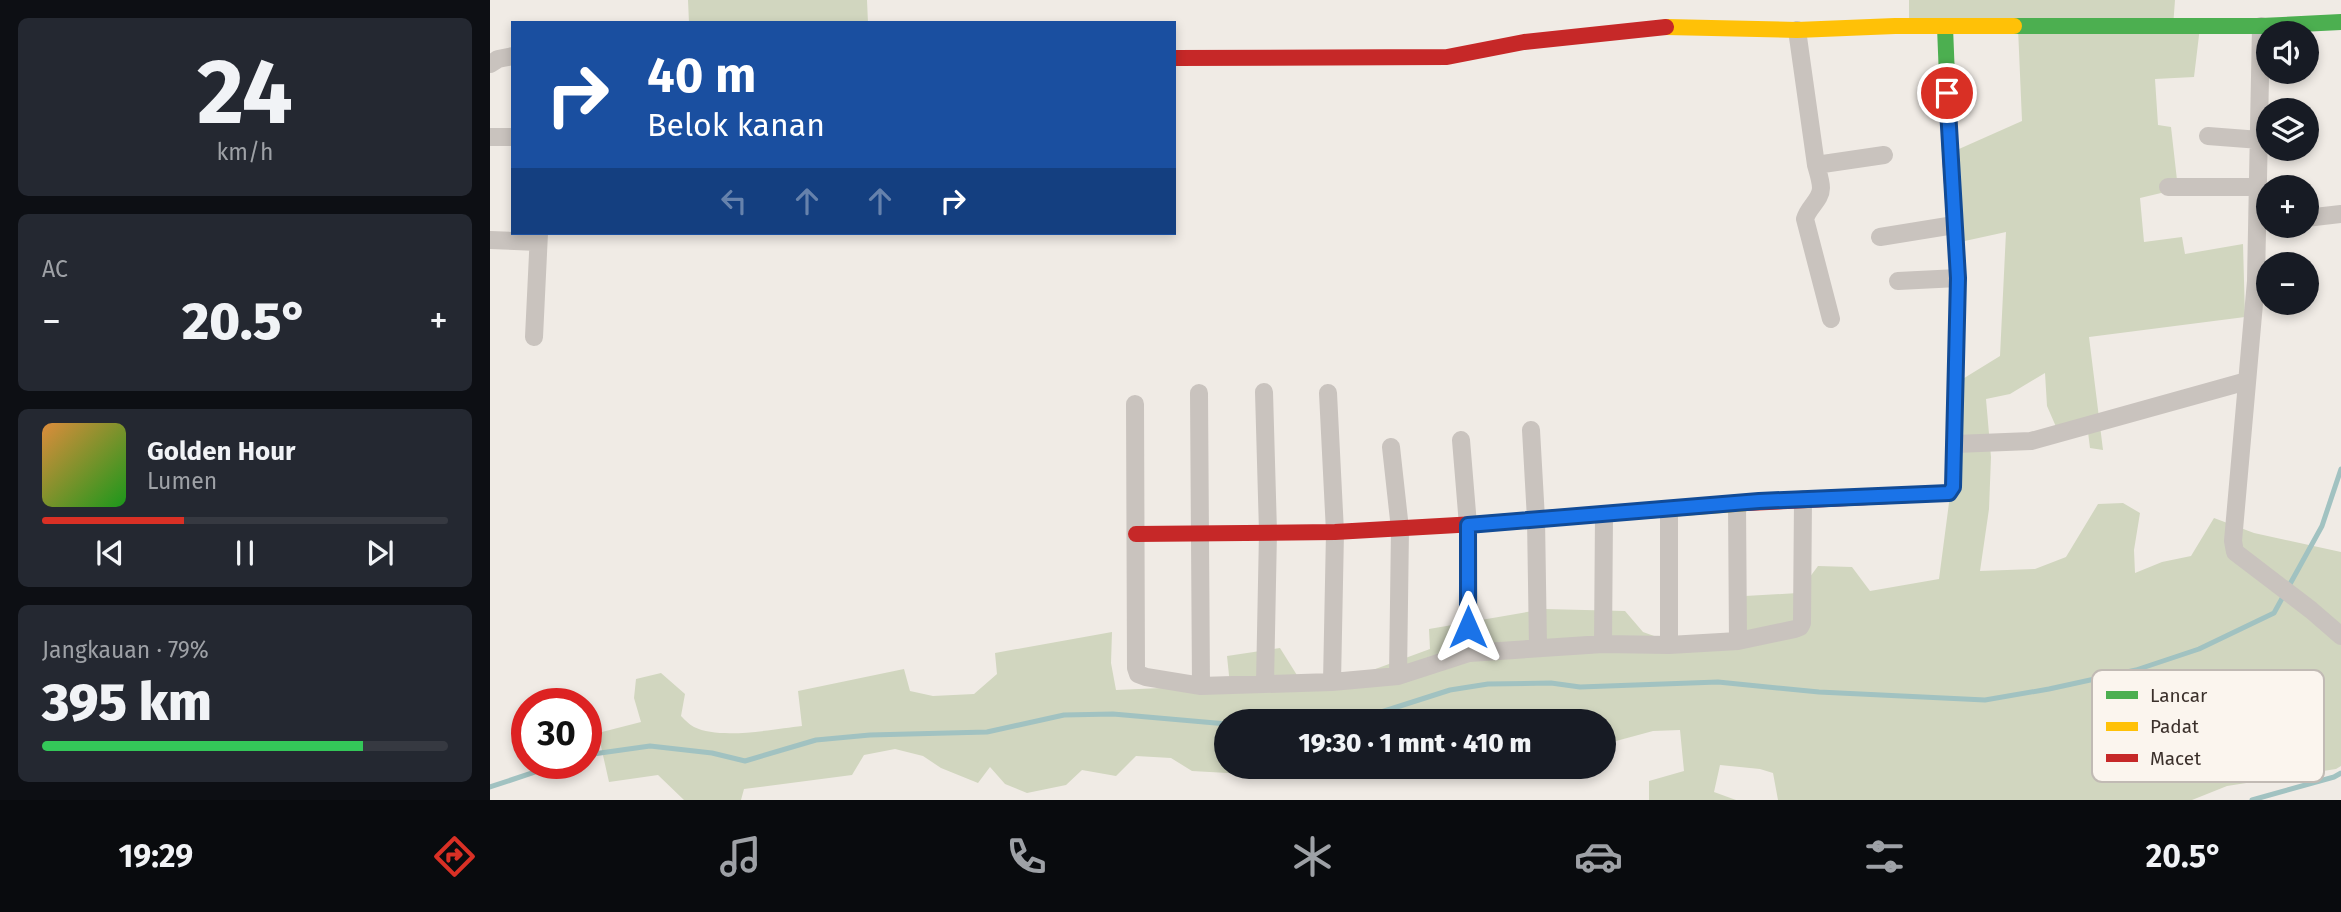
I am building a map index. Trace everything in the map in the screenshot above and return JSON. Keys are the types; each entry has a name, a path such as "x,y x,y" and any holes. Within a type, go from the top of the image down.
{"street":[{"path":"2319,23 2341,22"},
{"path":"1176,58 1447,57 1524,42 1664,27 1797,30 2256,26"},
{"path":"1136,534 1335,532 1468,525 1737,503 1947,494 1953,487 1958,278 1947,116 1945,27"},
{"path":"1797,30 1821,189 1820,196 1807,212 1805,219 1831,319"},
{"path":"490,64 511,56"},
{"path":"2208,136 2256,140"},
{"path":"490,137 511,137"},
{"path":"1816,165 1884,155"},
{"path":"2168,187 2256,187"},
{"path":"2319,217 2341,214"},
{"path":"1880,237 1954,225"},
{"path":"490,240 538,238 534,337"},
{"path":"2261,238 2233,541 2235,552 2341,636"},
{"path":"1898,281 1958,278"},
{"path":"1955,444 2031,441 2247,381"},
{"path":"1199,393 1201,686"},
{"path":"1264,393 1268,532 1265,683"},
{"path":"1328,393 1335,532 1332,682"},
{"path":"1135,404 1137,672 1146,677 1201,686 1332,682 1398,676 1469,653 1603,644 1669,645 1738,641 1795,629 1801,625 1803,499"},
{"path":"1531,430 1536,519 1538,647"},
{"path":"1461,440 1468,525 1469,653"},
{"path":"1391,447 1400,528 1398,676"},
{"path":"1737,503 1738,641"},
{"path":"1669,510 1669,645"},
{"path":"1603,644 1604,514"}],"green space":[{"path":"688,0 867,0 868,21 689,21"},
{"path":"1909,0 2175,0 2173,27 2200,27 2194,77 2155,79 2158,125 2171,127 2178,189 2140,198 2144,242 2182,237 2185,254 2243,244 2245,317 2089,337 2103,450 2090,448 2087,424 2057,429 2047,406 2045,373 2010,394 1986,399 1991,457 1989,509 1980,571 2035,569 2066,557 2098,504 2123,503 2140,513 2134,550 2135,573 2162,562 2191,556 2214,518 2254,533 2341,552 2341,766 2336,769 2324,771 2324,670 2092,670 2092,782 2253,782 2227,786 2192,800 1778,800 1773,773 1720,765 1714,792 1736,800 1649,800 1649,781 1684,771 1680,730 1653,731 1616,741 1616,709 1214,709 1214,772 1192,771 1171,758 1136,756 1116,776 1082,770 1066,785 1027,793 1005,784 990,767 978,783 941,768 923,756 895,749 864,755 852,775 744,789 741,800 684,800 658,775 609,782 602,751 602,732 641,722 634,698 636,679 661,673 685,694 681,716 692,726 718,733 747,732 802,726 798,691 904,669 910,691 933,696 974,694 997,674 995,653 1112,632 1111,663 1116,690 1230,685 1227,656 1280,648 1305,688 1359,675 1430,649 1429,629 1544,609 1625,611 1643,632 1679,645 1728,636 1745,596 1798,593 1818,566 1852,567 1870,591 1939,579 1962,404 1961,380 2000,356 2006,232 1951,244 1950,153 2022,121 2018,28 1909,32"}],"waterway":[{"path":"2136,670 2199,649 2274,613 2322,526 2341,469"},
{"path":"1391,709 1450,690 1488,684 1551,683 1580,687 1718,682 1819,692 1985,700 2092,680"},
{"path":"602,753 650,746 712,753 745,761 816,740 870,735 987,732 1064,715 1113,714 1214,723"},
{"path":"2324,780 2341,773"},
{"path":"490,787 514,779"},
{"path":"2252,800 2316,782"}],"traffic: fast":[{"path":"2014,26 2261,26 2341,22"},
{"path":"1945,27 1950,153"}],"traffic: slow":[{"path":"1666,27 1797,30 1895,26 2014,26"},
{"path":"1475,524 1747,503"}],"traffic: jam":[{"path":"1176,58 1447,57 1524,42 1666,27"},
{"path":"1747,503 1949,493 1953,487 1958,278 1950,153"},
{"path":"1136,534 1335,532 1475,524"}],"route":[{"path":"1468,627 1468,525 1759,501 1949,493 1953,487 1958,278 1947,93"}]}
